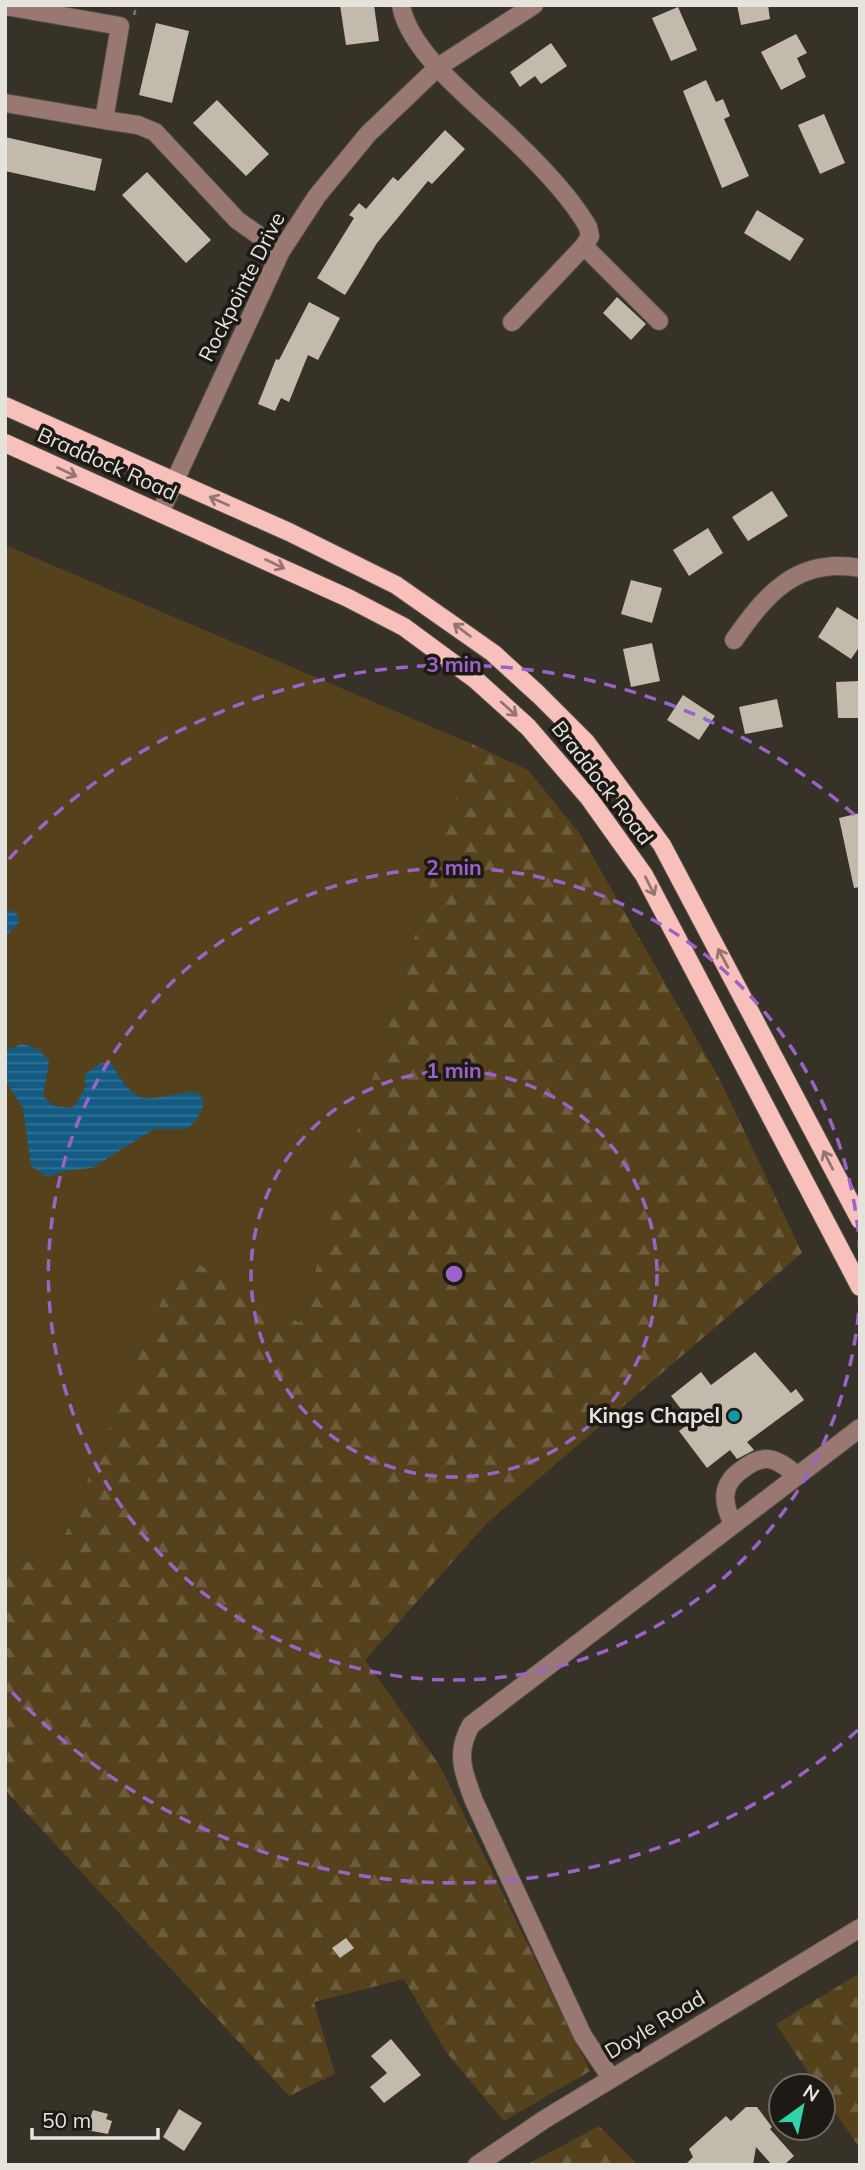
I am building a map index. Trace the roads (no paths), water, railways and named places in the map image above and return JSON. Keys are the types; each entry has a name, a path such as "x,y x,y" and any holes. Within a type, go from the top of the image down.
{"main road":[{"name":"Braddock Road","path":"5,406 349,560 396,585 493,653 586,742 662,845 860,1220"},
{"name":"Braddock Road","path":"5,443 348,598 404,627 476,680 558,759 616,833 644,874 860,1287"}],"street":[{"path":"401,5 410,31 438,67 514,140 583,218 590,236 584,246 512,322"},
{"name":"Rockpointe Drive","path":"160,513 281,251 341,164 368,134 438,67 534,5"},
{"path":"5,6 120,26 104,120"},
{"path":"5,103 138,125 155,132 237,220 281,251"},
{"path":"584,246 659,321"},
{"path":"734,640 769,593 791,578 825,567 860,568"},
{"path":"611,2078 583,2036 474,1801 460,1764 462,1739 471,1725 860,1428"},
{"path":"733,1524 726,1509 726,1487 733,1476 753,1460 768,1458 797,1475"},
{"name":"Doyle Road","path":"477,2165 611,2078 860,1928"}],"water":[{"path":"11,910 17,914 19,922 5,937 5,912"},
{"path":"22,1044 38,1049 49,1061 43,1096 54,1106 71,1108 76,1104 86,1086 84,1075 101,1063 112,1064 131,1091 139,1096 158,1098 197,1092 204,1102 198,1118 187,1129 154,1129 92,1168 64,1171 48,1177 31,1166 23,1108 5,1080 6,1050"}],"place":[{"name":"Kings Chapel","path":"734,1416"}]}
